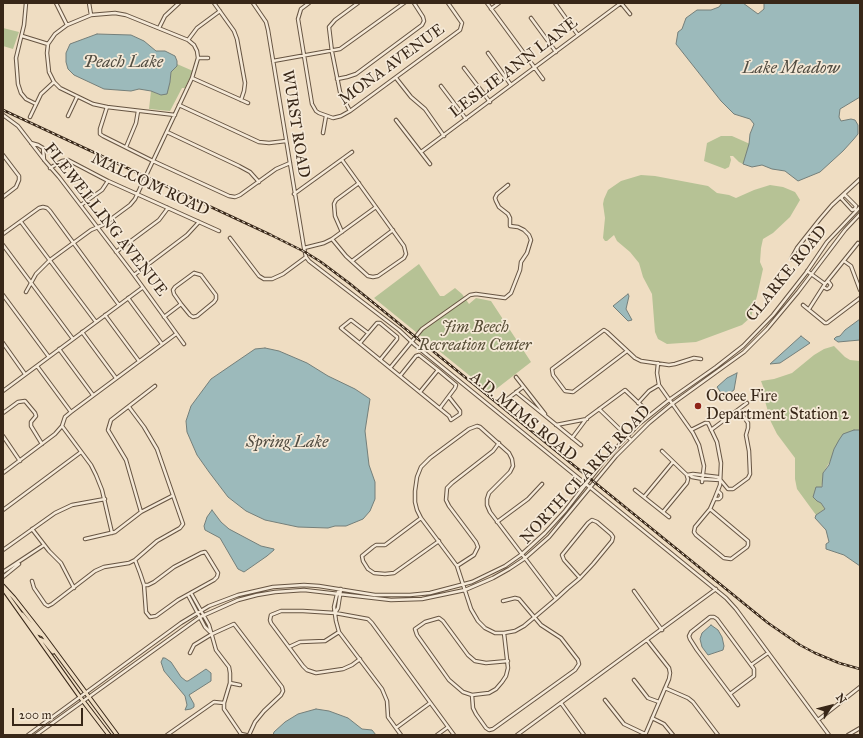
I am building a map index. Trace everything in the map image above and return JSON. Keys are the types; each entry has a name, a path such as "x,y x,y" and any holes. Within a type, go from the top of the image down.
{"main road":[{"path":"3,587 38,639 109,735"},
{"path":"3,587 14,598 43,635 117,735"},
{"path":"19,612 26,617 38,633 43,635"},
{"path":"38,639 44,640 56,657 61,660"}],"street":[{"path":"26,3 24,25 16,58 18,84 21,93 26,99 36,104"},
{"path":"56,3 67,25"},
{"path":"89,3 91,15"},
{"path":"159,28 165,16 179,3"},
{"path":"214,3 234,31 237,39 245,83 241,100"},
{"name":"WURST ROAD","path":"253,3 266,22 304,252"},
{"path":"309,3 301,10 298,19 312,104 316,111 326,116 323,133"},
{"path":"350,111 340,92 329,33 331,24 358,3"},
{"path":"273,61 332,52 340,49 404,3"},
{"path":"337,79 356,74 422,25 424,21 422,13 414,3"},
{"name":"MONA AVENUE","path":"326,116 333,118 350,111 460,30 462,26 460,20 448,3"},
{"path":"487,3 543,79"},
{"path":"491,9 499,3"},
{"path":"555,3 578,35"},
{"path":"621,3 630,14"},
{"name":"LESLIE ANN LANE","path":"421,152 621,3"},
{"path":"188,40 197,28 220,11"},
{"path":"26,292 40,268 91,230 103,225 130,205 138,194 192,78 198,58 194,45 188,40 126,15 115,13 91,15 67,25 55,34 48,44 47,53 49,72 54,82 60,88 93,104 138,111 175,114"},
{"path":"531,18 556,52"},
{"path":"22,36 48,44"},
{"path":"488,53 511,85"},
{"path":"198,58 208,58"},
{"path":"464,68 490,102"},
{"path":"192,78 248,103"},
{"path":"396,78 411,97 425,109 444,136"},
{"path":"30,117 41,94 54,82"},
{"path":"441,86 466,119"},
{"path":"68,116 77,97"},
{"path":"179,105 259,142 269,143 286,141"},
{"path":"107,107 100,129 100,134 153,161 229,196 235,197 240,195 276,169 290,163"},
{"path":"126,147 136,123 138,111"},
{"name":"FLEWELLING AVENUE","path":"3,115 18,126 134,275 184,344"},
{"path":"396,120 430,164"},
{"path":"167,132 239,166 250,172 259,182"},
{"path":"31,143 43,148 44,161"},
{"path":"294,194 352,152"},
{"path":"3,155 19,176 20,180 16,187 3,196"},
{"name":"MALCOM ROAD","path":"50,168 62,161 68,160 219,231"},
{"path":"332,239 368,276 378,276 404,258 406,254 406,250 393,230 342,160"},
{"path":"791,259 809,232 860,179"},
{"path":"80,206 102,190 108,180"},
{"path":"342,232 335,216 334,204 336,200 359,183"},
{"path":"390,368 422,329 470,295 476,294 505,298 511,293 520,270 521,262 527,253 531,240 529,235 524,230 518,227 510,226 510,218 508,214 499,207 496,201 495,198 497,194 508,185"},
{"path":"842,196 845,195 856,206 856,210 860,215"},
{"path":"842,196 852,210 856,210"},
{"path":"846,203 850,200"},
{"path":"304,248 324,243 332,239 376,207"},
{"name":"CLARKE ROAD","path":"732,355 743,346 773,315 827,242 860,207"},
{"path":"3,234 39,208 47,208 74,242 119,305"},
{"path":"116,252 159,220 168,208"},
{"name":"CLARKE ROAD","path":"734,359 744,352 782,313 845,230 860,215"},
{"path":"21,222 96,322"},
{"path":"134,275 187,235 199,222"},
{"path":"352,261 393,230"},
{"path":"230,238 259,276 264,279 272,279 283,274 306,257"},
{"path":"809,309 824,286 858,243"},
{"path":"3,245 72,339"},
{"name":"A.D. MIMS ROAD","path":"304,252 312,264 354,295 716,589 736,609 829,735"},
{"path":"844,261 851,266 860,290"},
{"path":"807,271 827,289 831,286 828,281"},
{"path":"194,273 201,275 216,295 214,302 197,316 190,315 181,304 173,290 194,273"},
{"path":"3,391 142,288"},
{"path":"3,295 49,356"},
{"path":"128,298 162,344"},
{"path":"803,304 824,323 828,323 860,298"},
{"path":"164,317 181,304"},
{"path":"105,316 139,361"},
{"path":"368,333 351,320 341,328 440,408 449,416 451,420 460,414 460,410 449,397"},
{"path":"360,343 377,323 380,323 397,337 380,360"},
{"path":"627,351 573,392 565,391 553,375 552,369 604,330 635,358 641,361 675,364 694,358 701,359"},
{"path":"82,332 116,378"},
{"path":"3,473 55,434 62,426 63,420 70,412 176,334"},
{"path":"3,343 25,374"},
{"path":"59,349 93,395"},
{"path":"400,376 416,356 419,355 438,370 456,385 440,408"},
{"name":"NORTH CLARKE ROAD","path":"28,735 181,623 201,610 238,595 273,587 304,585 375,594 410,595 430,593 464,585 490,574 522,554 555,523 585,483 627,436 649,415 732,355"},
{"name":"NORTH CLARKE ROAD","path":"36,735 200,617 238,600 275,592 304,590 374,599 406,600 437,596 465,590 493,578 524,559 549,537 631,440 648,423 734,359"},
{"path":"658,363 657,373 659,385 691,430 702,451 704,466 703,479"},
{"path":"37,366 70,412"},
{"path":"420,392 438,370"},
{"path":"516,378 547,418"},
{"path":"638,403 649,391 659,385"},
{"path":"141,512 124,454 108,430 111,420 155,386"},
{"path":"506,400 524,387"},
{"path":"572,438 587,418 624,390 644,408"},
{"path":"516,392 581,445"},
{"path":"3,413 21,400 25,400 36,416 31,422 31,426 42,444"},
{"path":"712,430 747,403"},
{"path":"32,581 34,588 48,606 95,571 104,567 129,563 135,560 157,541 180,528 183,524 172,496 157,449 151,437 129,407"},
{"path":"599,409 631,440"},
{"path":"662,451 689,475 703,479 720,480 728,489 732,490 748,478 750,474 749,451 746,435 748,423 739,410"},
{"path":"556,425 587,418"},
{"path":"691,430 706,422 708,423 717,442 721,463 718,491 710,510 695,527 695,534 724,558 731,559 748,545 748,541 710,510"},
{"path":"62,426 96,475 104,499 112,533"},
{"path":"556,599 524,559 522,554 490,512 487,505 489,492 506,478 513,466 509,453 477,426 469,429 430,458 421,467 418,477 415,491 416,510 457,566 471,609 478,621 485,628 495,633 504,633 514,631 524,626 535,617 556,599 580,578 612,541 613,537 597,522 592,520 562,555 564,560 580,578"},
{"path":"3,436 20,461"},
{"path":"457,566 474,555 478,547 476,542 449,506 446,500 447,488 492,451 499,443"},
{"path":"4,509 81,452"},
{"path":"644,497 673,462"},
{"path":"663,512 687,483 689,475"},
{"path":"497,522 528,500 542,484"},
{"path":"635,490 669,517"},
{"path":"715,499 719,499 721,496 718,491"},
{"path":"85,539 112,533 141,512 172,496"},
{"path":"3,550 64,508 104,499"},
{"path":"421,518 385,545 373,547 362,556 368,569 374,573 394,573 439,541"},
{"path":"32,529 44,545 61,563 74,588"},
{"path":"3,572 44,545"},
{"path":"135,560 144,585 146,612 150,617 156,616 214,580 218,574 205,552 174,567 154,582 144,585"},
{"path":"3,577 22,560"},
{"path":"341,589 338,608 335,613 339,632 384,694 387,701 388,717 401,735"},
{"path":"517,735 716,589"},
{"path":"634,591 662,630"},
{"path":"190,653 194,645 212,634 229,625 234,624 282,687 283,691 255,722 247,735 242,734 226,714 224,703 230,683 229,667 216,650 212,634 209,625 191,593"},
{"path":"188,595 206,627 212,634"},
{"path":"472,695 473,708 476,714 486,728 489,730 493,729 577,668 579,664 578,660 561,638 541,625 519,599 515,598 504,601"},
{"path":"360,659 343,669 313,672 303,666 271,623 271,616 280,611 292,610 335,613 364,618 372,623 454,735"},
{"path":"730,694 754,676 754,669 717,619 710,617 691,632 689,636 697,650 738,705"},
{"path":"504,633 508,661 506,676 496,689 489,693 472,695 463,692 449,680 417,635 415,629 424,622 439,618 443,621 468,655 475,661 486,663 508,661"},
{"path":"289,647 300,642 325,641 339,632"},
{"path":"605,700 624,724 645,735 669,679 670,673 669,668 647,640"},
{"path":"751,665 768,652"},
{"path":"634,680 648,698 659,702"},
{"path":"230,683 240,685"},
{"path":"818,720 860,687"},
{"path":"665,688 688,698 693,702 718,735"},
{"path":"167,735 214,702 224,703"},
{"path":"396,728 430,703"},
{"path":"561,703 584,735"},
{"path":"652,718 664,724 673,735"},
{"path":"437,735 448,727"},
{"path":"848,735 860,728"},
{"path":"33,731 36,735"}],"green space":[{"path":"3,28 19,32 13,49 3,46"},
{"path":"177,64 193,71 185,88 182,88 170,111 149,109 151,91 161,95 170,82 171,72"},
{"path":"721,136 732,136 750,144 743,164 733,156 730,156 731,160 729,167 725,169 704,161 707,143"},
{"path":"641,175 655,176 708,186 717,193 736,198 770,185 783,187 795,192 800,200 790,217 773,233 763,239 760,262 763,269 757,296 751,317 742,325 696,342 667,344 658,339 655,332 652,294 643,277 639,263 630,252 617,241 614,235 607,241 603,238 605,218 603,204 608,190 621,181"},
{"name":"Jim Beech Recreation Center","path":"419,264 440,296 444,296 455,288 462,294 469,304 476,298 491,301 531,362 491,393 374,298"},
{"path":"834,346 850,360 860,361 860,430 854,430 834,449 832,458 823,473 823,481 817,501 821,503 825,509 816,515 797,489 795,479 795,458 777,434 771,422 761,381 774,379 792,373 814,355 824,349"}],"water":[{"name":"Lake Meadow","path":"722,3 743,3 758,14 764,9 764,3 860,3 860,97 840,109 839,117 841,121 851,119 855,120 858,125 858,134 843,151 820,172 798,181 785,171 772,169 762,165 752,167 743,164 749,144 750,134 754,124 750,119 734,114 721,101 676,44 678,32 682,29 686,18 697,10 711,10 719,7"},
{"name":"Peach Lake","path":"97,34 131,35 144,41 156,51 165,51 175,56 177,66 171,72 167,94 161,95 151,91 139,89 131,91 104,89 74,75 68,69 66,62 66,53 70,44"},
{"path":"628,294 629,296 626,309 632,320 628,321 613,306"},
{"path":"860,319 860,340 838,342 834,339 840,336 845,330"},
{"path":"801,336 810,343 780,363 770,364"},
{"name":"Spring Lake","path":"265,348 279,351 307,363 328,376 355,389 370,399 365,431 369,465 375,482 375,499 370,511 363,519 346,526 335,526 328,528 298,527 265,520 246,511 228,497 197,455 187,432 186,421 191,406 211,379 255,349"},
{"path":"737,373 734,390 724,397 717,387 727,378"},
{"path":"854,430 860,430 860,566 844,555 826,549 826,544 829,542 826,530 815,518 816,515 825,509 821,503 813,497 816,487 822,487 823,473 829,465 834,449 839,440 843,434"},
{"path":"212,510 221,522 229,529 261,546 274,550 244,572 238,569 220,538 205,530 204,526 207,517"},
{"path":"711,625 718,630 722,637 724,646 723,650 708,655 702,647 700,639 702,633"},
{"path":"163,658 171,662 181,677 186,681 206,669 211,673 211,681 189,695 194,704 194,707 191,709 185,710 187,705 185,696 164,671 161,662"},
{"path":"316,709 329,711 348,718 362,729 372,730 376,735 273,735 274,732 285,722 298,714"}],"railway":[{"path":"3,110 271,235 321,262 349,283 768,623 800,645 815,653 839,663 860,669"}],"place":[{"name":"Ocoee Fire Department Station 2","path":"698,406"}]}
